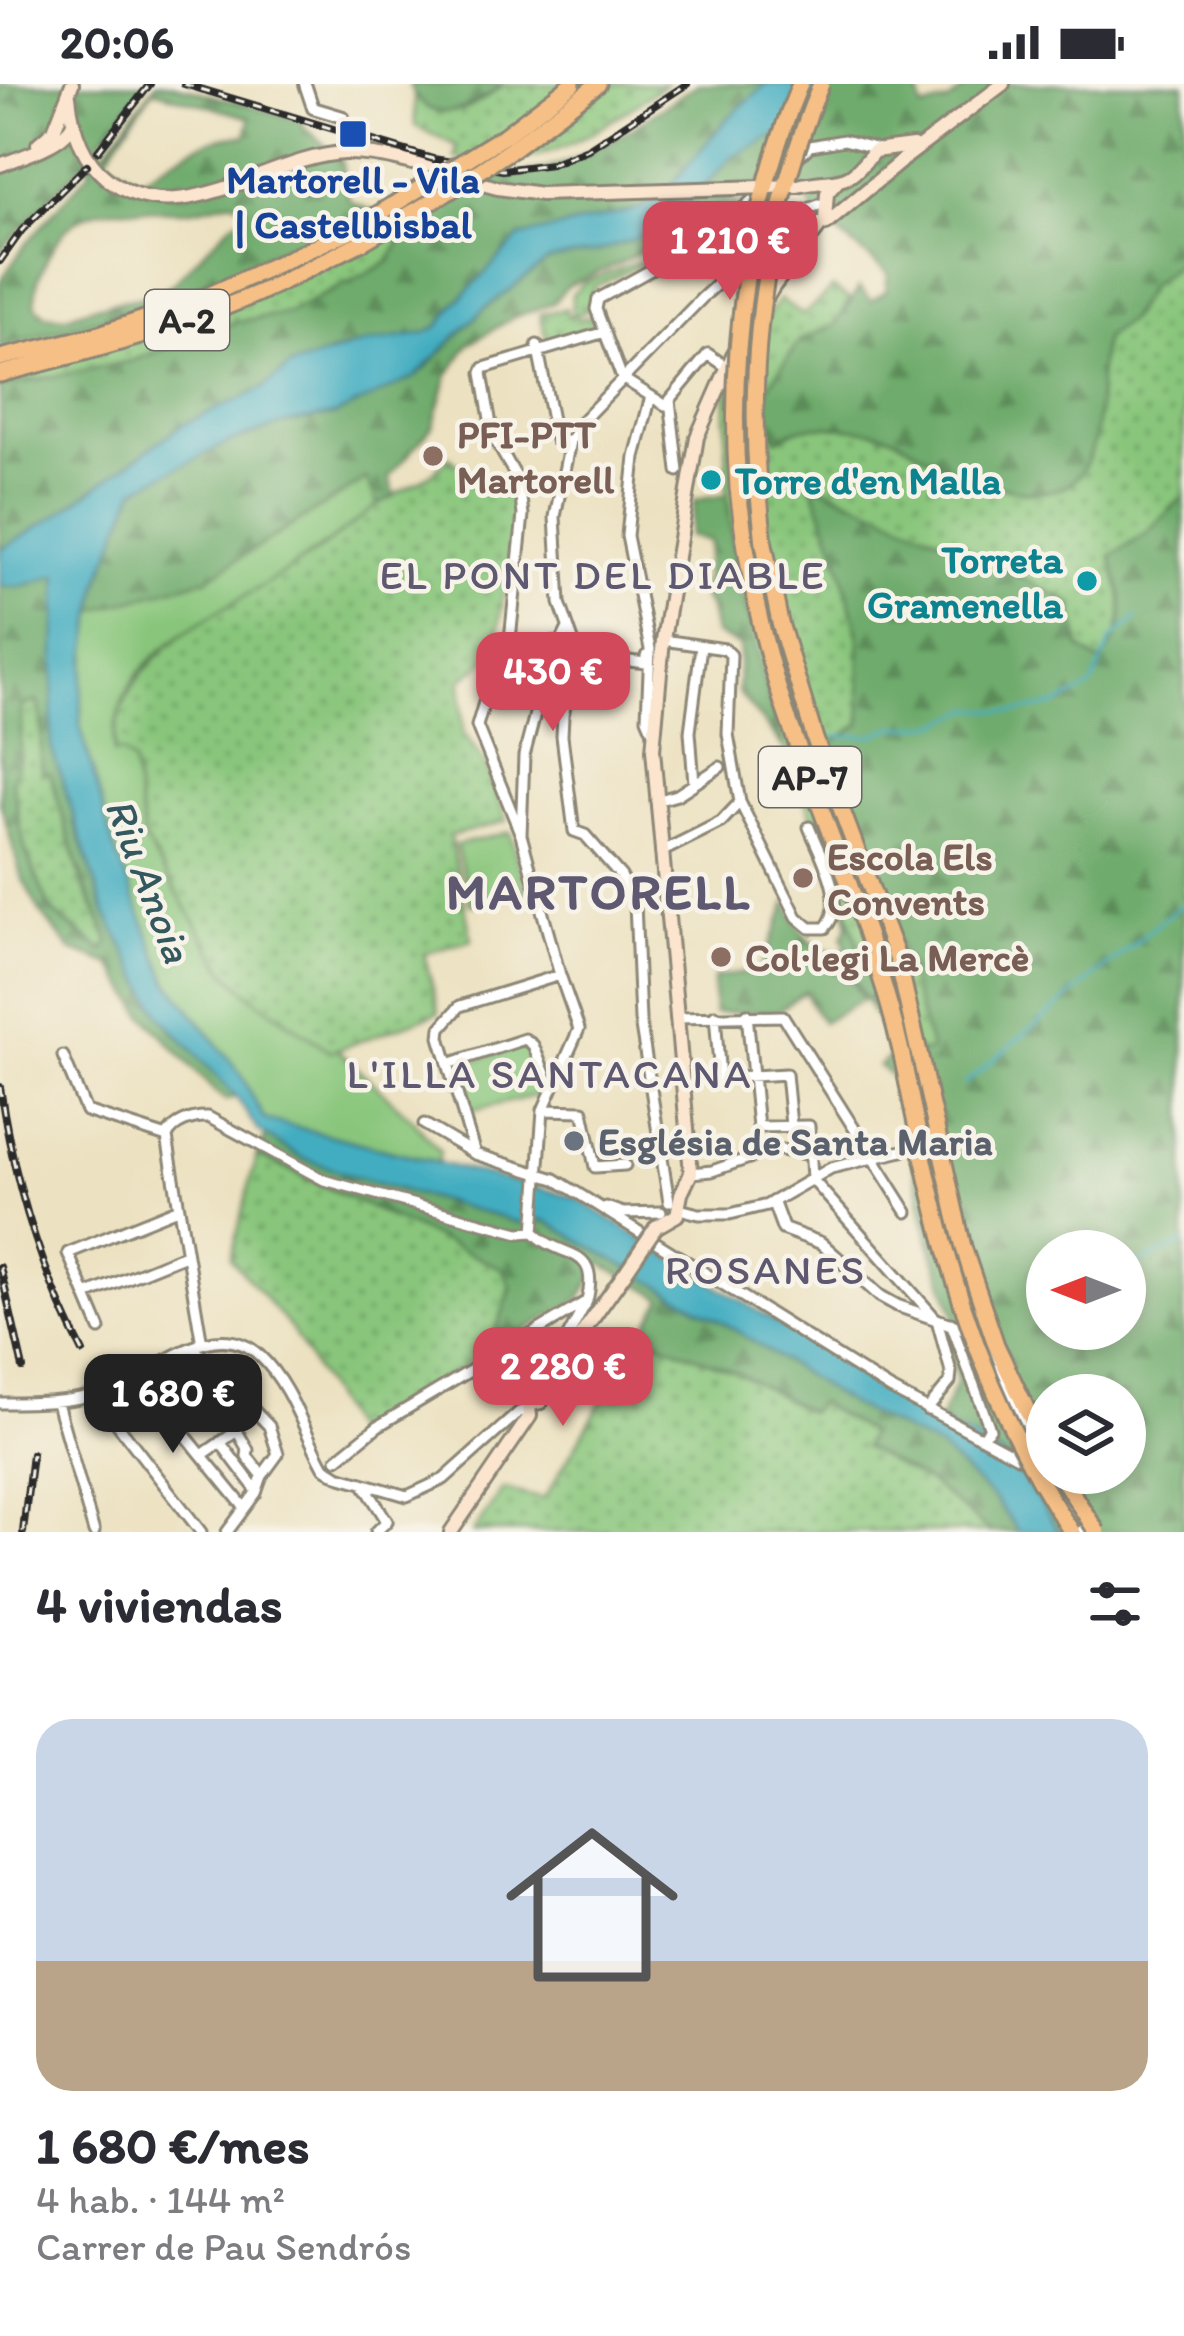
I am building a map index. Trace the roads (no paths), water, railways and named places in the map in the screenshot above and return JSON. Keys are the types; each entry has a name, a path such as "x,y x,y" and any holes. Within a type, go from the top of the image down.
{"highway":[{"name":"A-2","path":"0,374 100,349 257,293 448,192 572,84"},
{"name":"A-2","path":"508,142 598,84"},
{"name":"AP-7","path":"800,84 765,185 746,270 735,370 738,488 748,569 771,662 877,956 935,1221 970,1336 1018,1442 1072,1532"},
{"name":"AP-7","path":"821,84 786,184 766,271 756,370 758,486 772,587 797,682 898,960 974,1285 1026,1410"},
{"name":"A-2","path":"0,358 192,304 360,235"},
{"path":"1067,1494 1097,1532"}],"main road":[{"path":"803,247 1003,84"},
{"path":"74,93 74,126 80,144 99,172 142,198 202,194 346,153 541,194 797,186 837,182 857,174 883,149 903,149 934,136"},
{"path":"57,135 74,93"},
{"path":"74,93 89,146 111,172"},
{"path":"0,165 74,126"},
{"path":"74,126 91,155 111,172 140,189 176,198"},
{"path":"57,135 80,144"},
{"path":"883,149 895,158 895,169"},
{"path":"451,1532 692,1173 656,800 653,732 663,640 691,460 727,367 773,287 825,219 829,189 837,182"},
{"path":"797,186 815,190 833,208 844,209"}],"street":[{"path":"305,84 313,108 343,117"},
{"path":"665,404 622,378 596,309 598,299 698,244 810,146 844,140 883,149"},
{"path":"669,1209 640,1020 635,903 621,876 574,830 562,736 577,650 557,582 555,518 570,441 582,421 796,213 827,200"},
{"path":"0,1403 57,1403 106,1392 198,1346 231,1341 259,1354 284,1386 310,1442 343,1477 394,1495 419,1493 444,1479 519,1412 533,1407 592,1280 586,1264 572,1252 534,1232 543,1110 578,1029 521,835 477,726 492,675 509,649 523,515 519,482 493,436 484,368 604,332"},
{"path":"537,349 556,440 570,441"},
{"path":"678,471 670,400 708,354 727,367"},
{"path":"651,396 635,457 627,536 650,649 647,718 653,732"},
{"path":"552,420 582,421"},
{"path":"509,649 563,641 577,650 646,663 644,627"},
{"path":"521,835 524,756 546,672 568,628"},
{"path":"663,640 725,649 731,655 728,734 740,802 797,917 810,928 825,928 834,916 834,895 809,827"},
{"path":"694,783 689,732 701,646"},
{"path":"656,800 677,795 720,767"},
{"path":"661,852 722,822 740,802"},
{"path":"475,1154 440,1032 460,1006 560,975"},
{"path":"677,1018 778,1013 907,1212"},
{"path":"747,1014 758,1127 808,1126 812,1179 938,1319 950,1382 927,1410"},
{"path":"715,1016 720,1078 786,1073 791,1125"},
{"path":"448,1064 525,1039 533,1045 551,1088"},
{"path":"63,1056 86,1111 167,1137"},
{"path":"543,1110 583,1111 595,1167 625,1166"},
{"path":"227,1532 278,1454 269,1426 198,1346 167,1137 172,1128 201,1117 250,1138 324,1180 519,1233 534,1232"},
{"path":"424,1124 475,1154 539,1173 580,1195 927,1410 1026,1460"},
{"path":"641,1148 662,1144"},
{"path":"692,1173 712,1171 775,1149 812,1154"},
{"path":"580,1195 623,1213 669,1209 730,1214 773,1202 831,1168 902,1151"},
{"path":"773,1202 783,1228 821,1243 880,1296 975,1334 1026,1430"},
{"path":"100,1329 68,1253 177,1209"},
{"path":"86,1295 185,1255"},
{"path":"331,1463 378,1426 586,1301"},
{"path":"951,1323 991,1429 981,1437"},
{"path":"137,1376 244,1507"},
{"path":"164,1409 225,1379"},
{"path":"106,1392 111,1415 201,1532"},
{"path":"57,1403 94,1532"},
{"path":"202,1455 237,1431 247,1456 262,1475"},
{"path":"220,1442 257,1491"},
{"path":"363,1483 390,1527 376,1532"},
{"path":"1066,1494 1086,1532"},
{"path":"1068,1494 1108,1532"}],"water":[{"path":"766,84 835,84 794,127 732,156 683,210 636,239 549,260 483,310 415,377 335,415 286,423 230,442 135,489 99,583 80,725 114,848 168,981 241,1074 264,1119 575,1197 938,1423 1015,1464 1026,1481 1026,1494 1034,1494 1059,1532 1019,1532 995,1500 940,1449 850,1404 723,1322 544,1220 520,1223 355,1177 302,1158 258,1131 236,1097 161,1016 105,912 51,746 58,575 19,587 0,586 0,550 59,514 182,425 262,389 291,366 439,326 520,237 640,209 674,182 725,121"}],"waterway":[{"path":"835,736 871,736 892,728 938,724 972,709 1016,712 1056,705 1091,687 1112,639 1137,618"},
{"path":"964,1084 1184,903"},
{"path":"1146,1260 1184,1243"}],"railway":[{"path":"98,151 150,84"},
{"path":"184,84 433,159 503,170 551,164 588,149 687,84"},
{"path":"0,261 22,230 87,165"},
{"path":"0,1087 30,1223 83,1352"},
{"path":"0,1267 23,1368"},
{"path":"23,1532 32,1454"}],"place":[{"name":"Martorell - Vila | Castellbisbal","path":"353,134"},
{"name":"PFI-PTT Martorell","path":"433,456"},
{"name":"Torre d'en Malla","path":"711,480"},
{"name":"Torreta Gramenella","path":"1087,581"},
{"name":"Escola Els Convents","path":"803,878"},
{"name":"Col·legi La Mercè","path":"721,957"},
{"name":"Església de Santa Maria","path":"574,1141"}],"district":[{"name":"EL PONT DEL DIABLE","path":"603,574"},
{"name":"MARTORELL","path":"599,891"},
{"name":"L'ILLA SANTACANA","path":"550,1073"},
{"name":"ROSANES","path":"766,1269"}],"water label":[{"name":"Riu Anoia","path":"149,880"}]}
